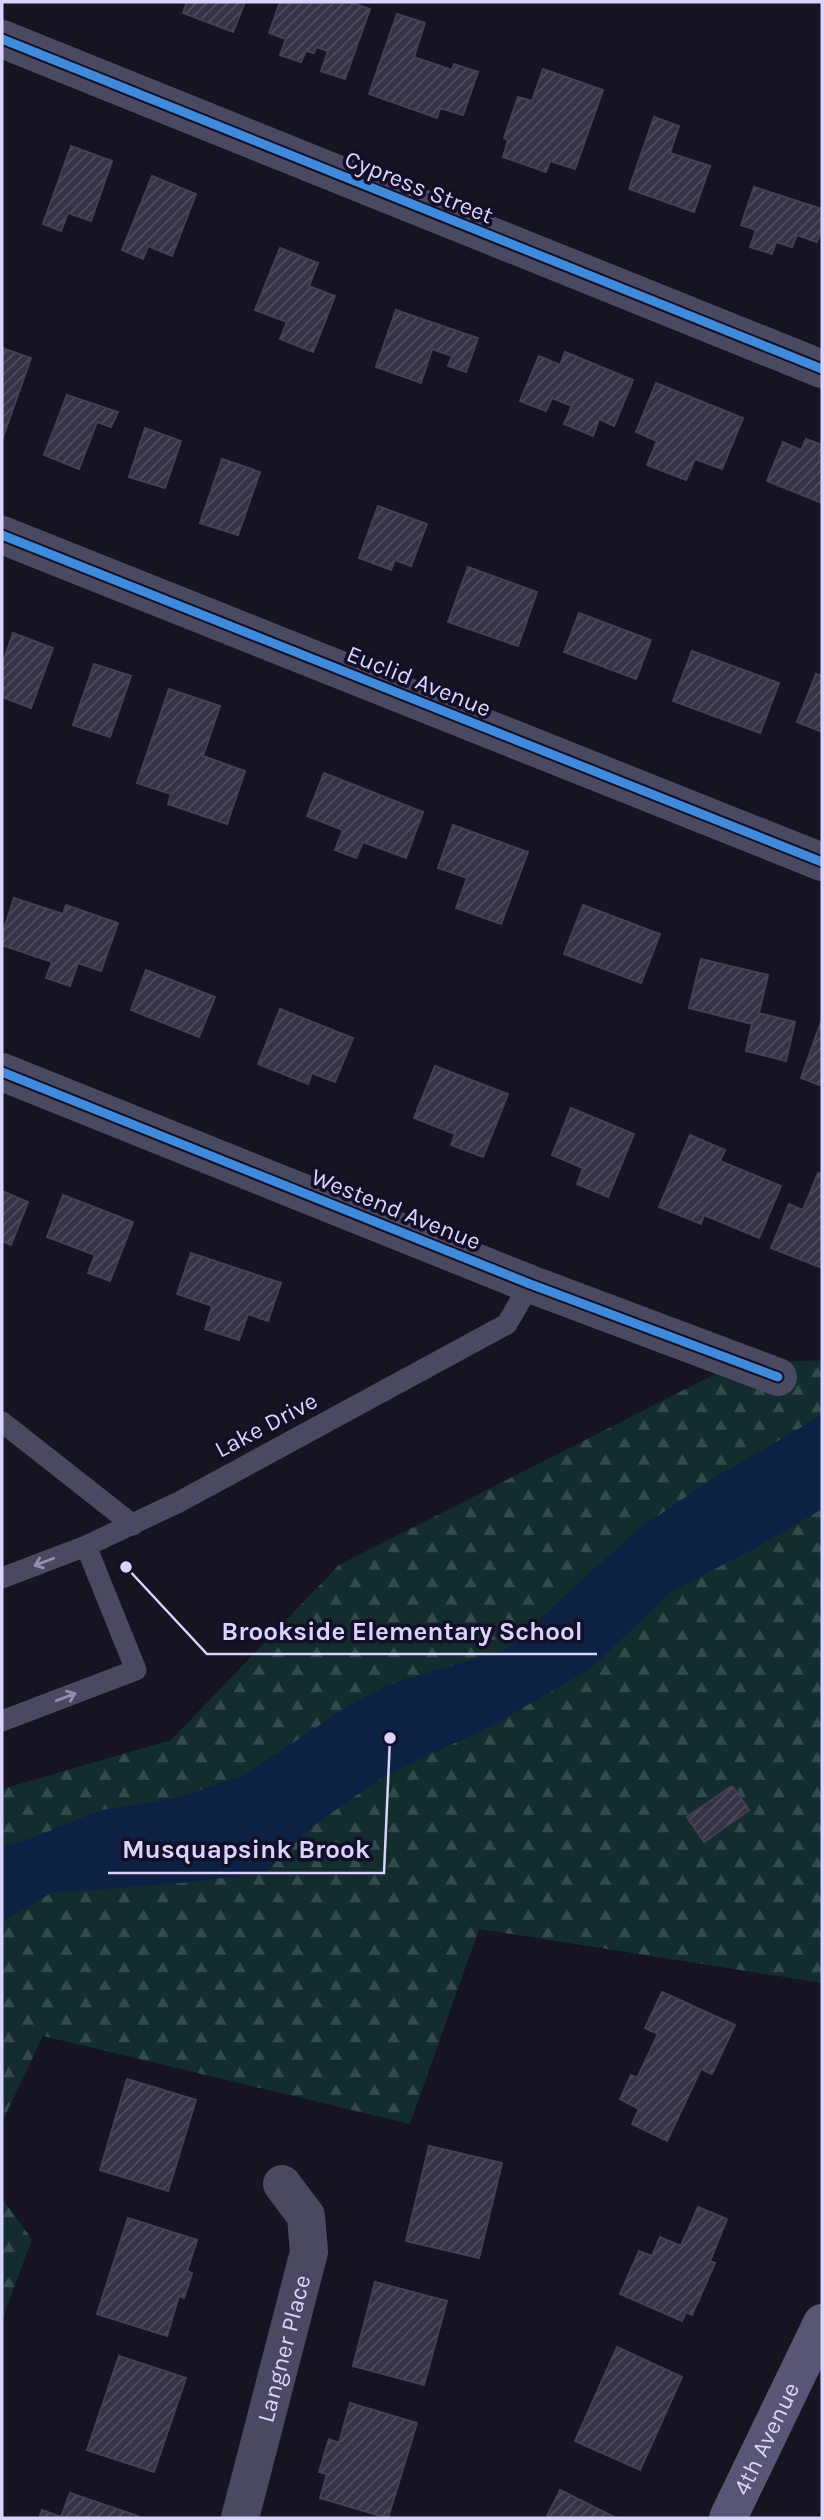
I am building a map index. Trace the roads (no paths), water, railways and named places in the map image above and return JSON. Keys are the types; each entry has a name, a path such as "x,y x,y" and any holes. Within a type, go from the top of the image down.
{"main road":[{"name":"4th Avenue","path":"728,2518 822,2323"}],"street":[{"name":"Cypress Street","path":"2,39 822,369"},
{"name":"Euclid Avenue","path":"2,535 822,862"},
{"name":"Westend Avenue","path":"2,1072 530,1284 778,1377"},
{"name":"Langner Place","path":"240,2518 309,2252 306,2216 282,2184"}],"lane":[{"name":"Lake Drive","path":"2,1578 133,1525 507,1324 530,1284"},
{"path":"2,1422 133,1525"},
{"path":"2,1721 136,1670 86,1546"}],"water":[{"path":"822,1415 822,1509 669,1593 590,1669 491,1726 382,1777 309,1829 265,1873 181,1883 51,1893 2,1922 2,1847 102,1810 173,1799 245,1775 345,1708 388,1685 507,1649 637,1530 711,1480"}],"place":[{"name":"Brookside Elementary School","path":"126,1567"},
{"name":"Musquapsink Brook","path":"390,1738"}]}
